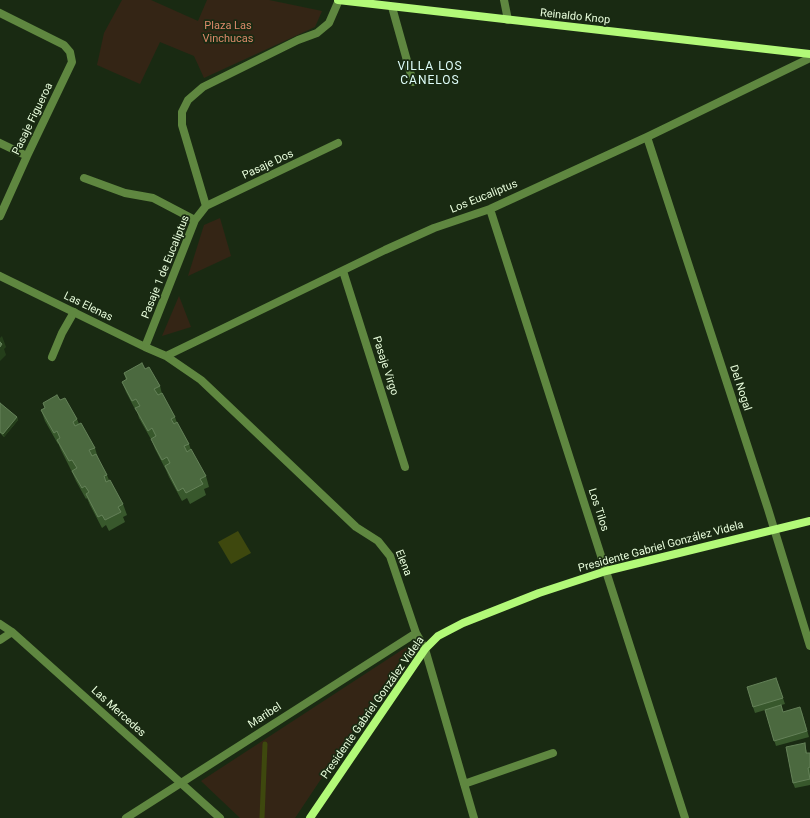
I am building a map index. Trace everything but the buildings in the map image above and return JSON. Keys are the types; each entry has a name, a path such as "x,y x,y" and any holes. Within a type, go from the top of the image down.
{"main road":[{"name":"Reinaldo Knop","path":"339,0 397,5 508,20 810,54"},
{"name":"Presidente Gabriel González Videla","path":"310,818 425,649 438,636 463,623 606,571 810,521"}],"street":[{"path":"206,206 182,125 182,112 188,100 203,87 298,40 317,33 329,23 339,0"},
{"path":"504,0 508,20"},
{"path":"397,5 413,82"},
{"name":"Pasaje Figueroa","path":"0,13 64,45 70,52 72,62 0,216"},
{"name":"Los Eucaliptus","path":"166,356 434,228 490,208 647,137 810,58"},
{"name":"Del Nogal","path":"647,137 810,646"},
{"path":"0,143 27,156"},
{"name":"Pasaje Dos","path":"206,206 338,143"},
{"path":"84,178 125,193 153,198 196,220"},
{"name":"Pasaje 1 de Eucaliptus","path":"145,347 196,220 206,206"},
{"name":"Los Tilos","path":"490,208 685,818"},
{"name":"Pasaje Virgo","path":"343,271 405,467"},
{"name":"Las Elenas","path":"0,276 166,356"},
{"path":"52,357 62,333 74,312"},
{"name":"Elena","path":"166,356 201,380 356,527 378,541 390,556 416,633 425,649 474,818"},
{"name":"Las Mercedes","path":"0,624 12,632 220,818"},
{"path":"0,640 12,632"},
{"name":"Maribel","path":"126,818 416,633"},
{"path":"464,784 553,753"}],"green space":[{"name":"Plaza Las Vinchucas","path":"122,0 151,0 198,21 207,0 269,0 322,11 315,27 204,78 194,56 160,42 140,84 97,65 104,33"},
{"path":"220,218 231,256 188,276 204,225"},
{"path":"179,296 191,327 162,336"},
{"path":"411,644 295,818 240,818 201,781"}],"shaded area":[{"path":"238,531 251,553 231,564 218,542"}],"waterway":[{"path":"262,818 265,744"}],"district":[{"name":"VILLA LOS CANELOS","path":"430,74"}]}
